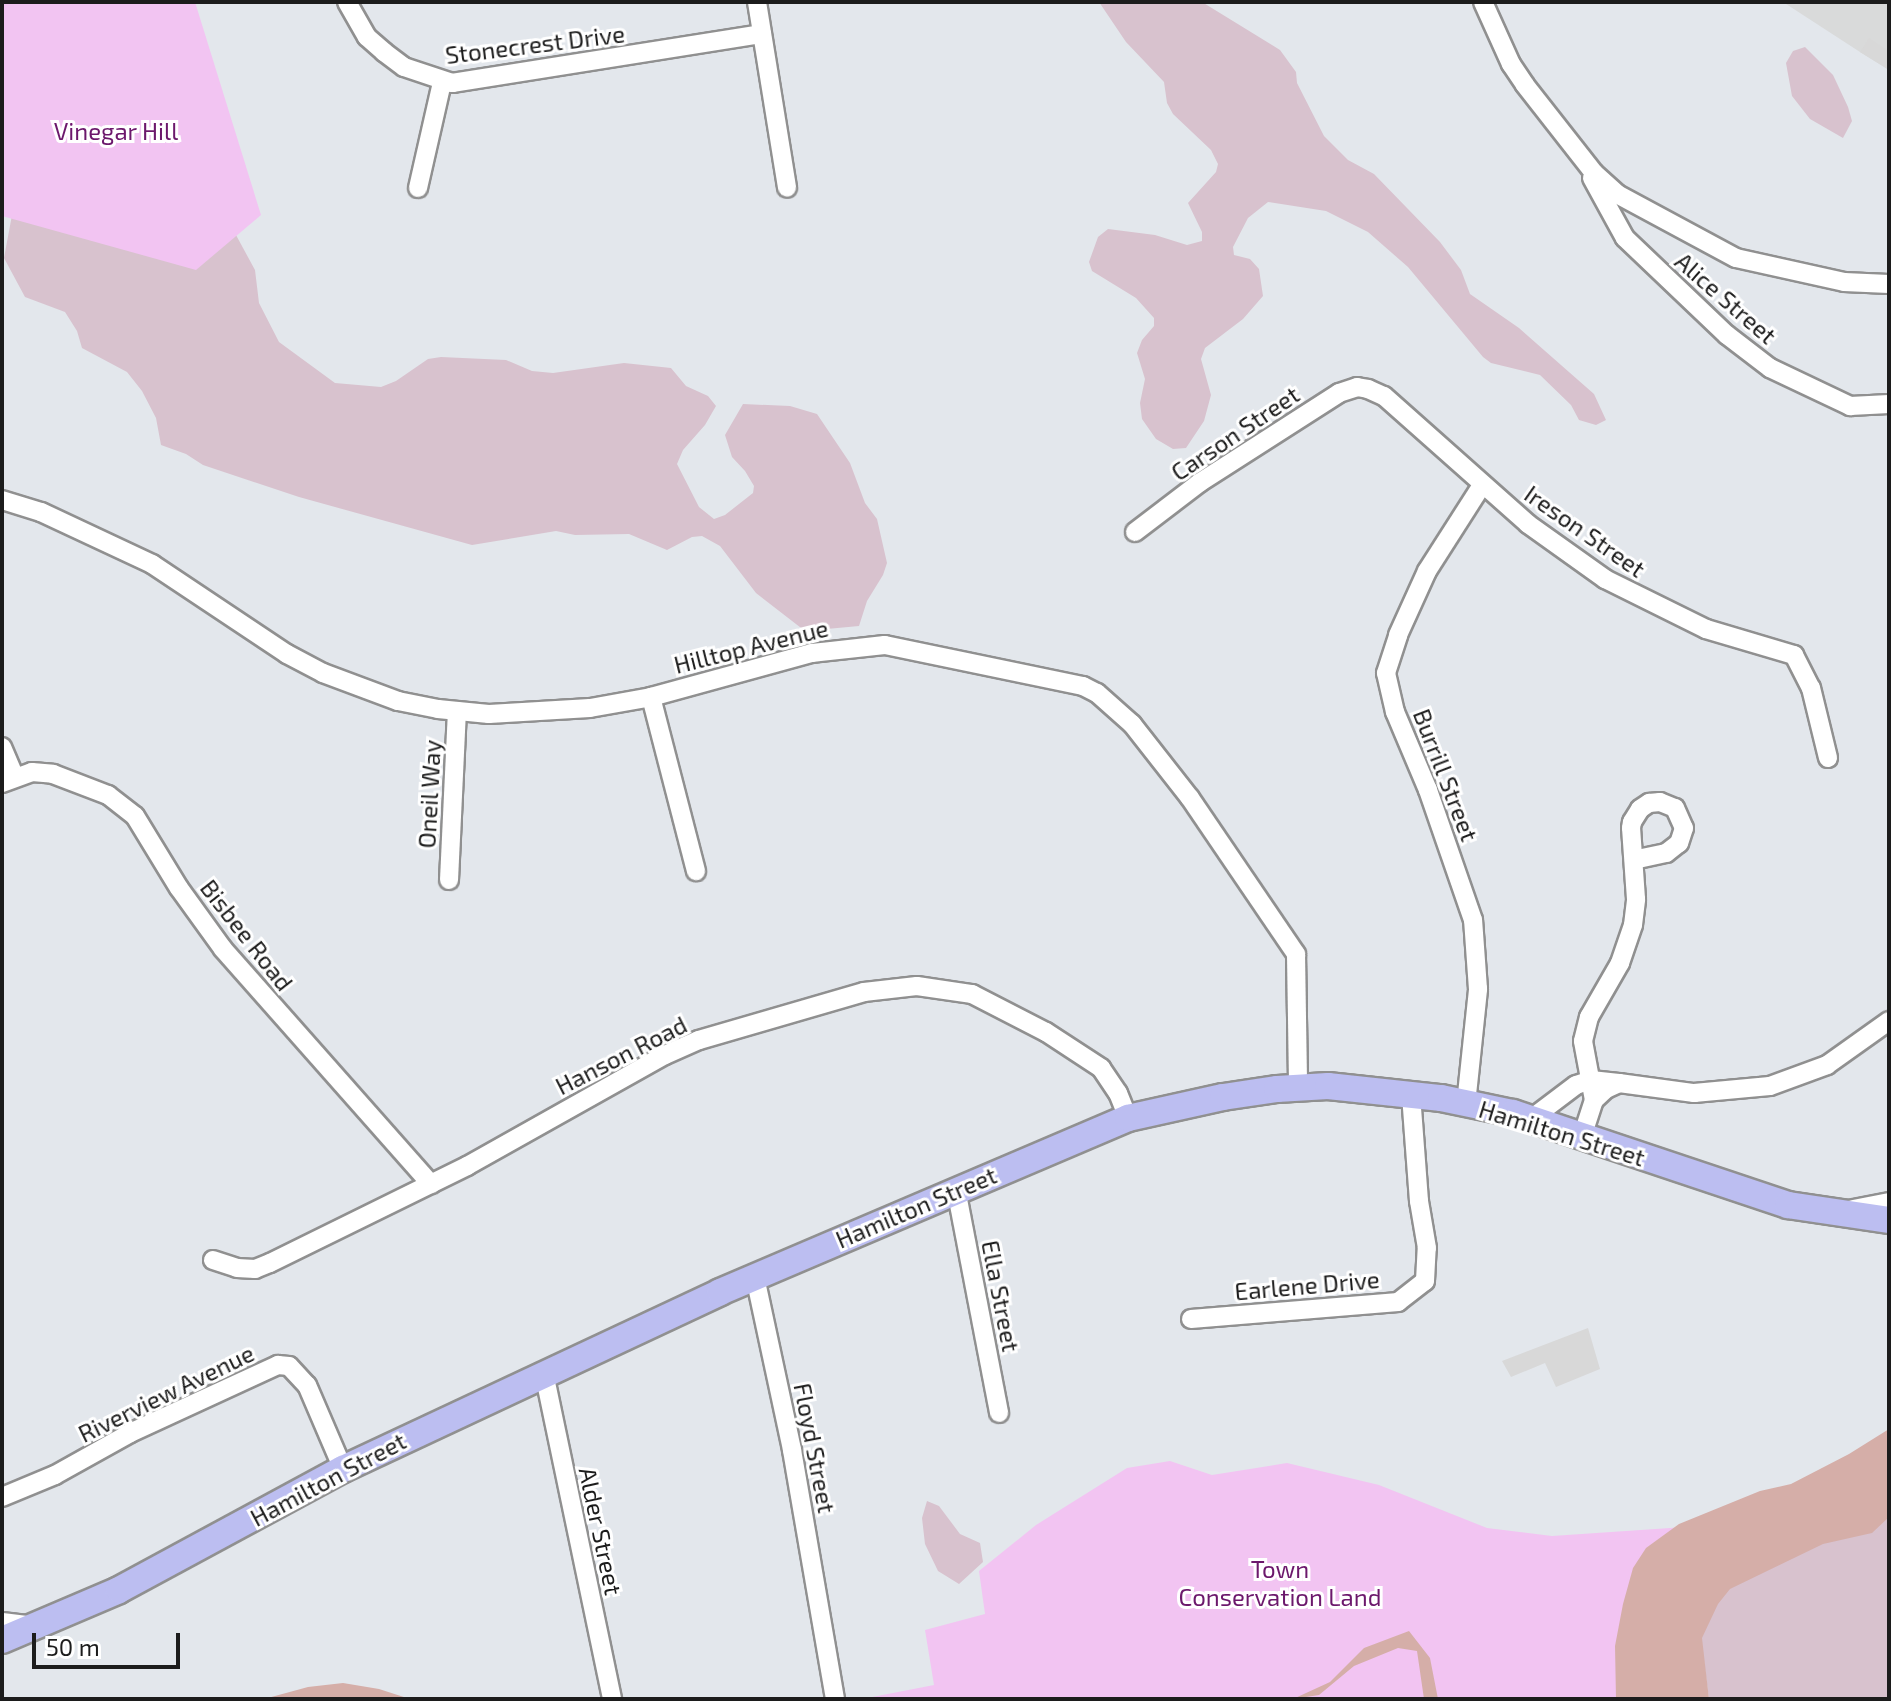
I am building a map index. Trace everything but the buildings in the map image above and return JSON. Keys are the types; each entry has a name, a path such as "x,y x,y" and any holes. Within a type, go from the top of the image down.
{"main road":[{"name":"Hamilton Street","path":"2,1640 152,1574 343,1469 544,1373 956,1189 1128,1118 1223,1097 1298,1088 1328,1086 1411,1094 1531,1119 1768,1200 1828,1214 1889,1220"}],"street":[{"name":"Stonecrest Drive","path":"347,2 367,37 384,52 404,67 442,82 502,77 762,34"},
{"path":"757,2 787,188"},
{"path":"1483,2 1511,64 1581,157 1617,194 1736,258 1844,282 1889,284"},
{"path":"418,188 442,82"},
{"name":"Alice Street","path":"1581,157 1625,238 1727,335 1770,368 1850,406 1889,404"},
{"name":"Carson Street","path":"1135,532 1199,483 1339,393 1357,387 1368,389"},
{"name":"Ireson Street","path":"1368,389 1384,396 1482,485 1576,559 1642,600 1706,629 1794,655 1811,688 1828,758"},
{"name":"Burrill Street","path":"1466,1104 1478,989 1473,920 1428,790 1395,712 1386,673 1394,645 1427,571 1482,485"},
{"name":"Hilltop Avenue","path":"2,500 41,512 139,557 287,654 323,673 398,701 457,711 536,714 651,697 812,653 885,645 1083,686 1097,693 1132,724 1190,798 1296,954 1298,1088"},
{"path":"651,697 696,871"},
{"name":"Oneil Way","path":"449,880 457,711"},
{"path":"2,747 8,780"},
{"name":"Bisbee Road","path":"8,780 43,772 75,781 108,795 135,816 179,888 223,949 431,1184"},
{"path":"1582,1137 1594,1100 1582,1052 1584,1031 1630,939 1636,909 1634,860"},
{"name":"Hanson Road","path":"213,1260 237,1268 255,1269 431,1184 665,1055 699,1040 816,1004 905,987 941,988 972,994 1046,1032 1101,1068 1118,1093 1128,1118"},
{"path":"1531,1119 1564,1092 1591,1080 1694,1093 1770,1086 1827,1065 1889,1020"},
{"path":"1594,1100 1619,1083"},
{"name":"Earlene Drive","path":"1191,1319 1398,1302 1425,1281 1427,1248 1419,1201 1411,1094"},
{"name":"Ella Street","path":"956,1189 999,1413"},
{"path":"1828,1214 1889,1202"},
{"name":"Floyd Street","path":"755,1277 792,1450 835,1699"},
{"name":"Riverview Avenue","path":"2,1497 55,1475 130,1433 278,1365 289,1366 307,1385 343,1469"},
{"name":"Alder Street","path":"544,1373 612,1699"},
{"path":"2,1622 36,1627"}],"shaded area":[{"path":"1099,2 1202,2 1280,50 1296,72 1297,83 1324,136 1348,160 1374,174 1440,242 1461,270 1470,294 1519,328 1594,394 1606,420 1596,425 1579,420 1571,405 1540,375 1491,363 1483,357 1408,267 1368,232 1326,211 1268,202 1248,218 1233,247 1234,255 1250,259 1259,269 1263,296 1243,319 1205,348 1201,359 1211,395 1204,421 1186,448 1173,449 1156,439 1142,419 1140,403 1145,379 1137,353 1142,340 1154,326 1154,318 1136,298 1092,271 1089,262 1098,237 1108,229 1155,235 1187,245 1202,241 1202,232 1188,203 1216,172 1218,164 1211,150 1173,114 1167,103 1164,82 1126,42"},
{"path":"1783,2 1889,2 1889,70 1860,52"},
{"path":"1869,38 1889,51 1889,70 1860,52"},
{"path":"1805,47 1833,75 1848,107 1852,121 1843,138 1810,119 1792,96 1786,63 1793,51"},
{"path":"12,215 230,224 255,270 259,303 279,342 335,383 381,387 396,381 428,359 441,357 506,360 532,371 553,373 624,363 671,368 686,386 708,396 716,406 705,425 683,450 677,464 699,507 714,519 725,515 753,493 754,486 732,457 725,435 743,404 790,406 817,414 850,463 865,503 877,519 887,563 883,575 867,601 859,626 805,631 756,593 720,546 702,536 692,537 667,550 629,534 575,535 556,531 472,545 299,497 203,465 186,454 161,445 156,418 142,391 127,372 82,348 77,331 65,312 25,297 4,258"},
{"path":"1588,1328 1600,1369 1556,1387 1545,1363 1511,1377 1502,1361"},
{"path":"1889,1429 1889,1517 1872,1533 1823,1544 1730,1589 1718,1604 1702,1638 1709,1699 1616,1699 1615,1646 1623,1604 1633,1568 1646,1548 1679,1524 1760,1491 1791,1484"},
{"path":"927,1501 939,1506 960,1534 980,1543 983,1562 959,1584 938,1571 925,1544 922,1518"},
{"path":"1889,1506 1889,1699 1709,1699 1698,1616 1704,1585"},
{"path":"1409,1631 1430,1658 1438,1699 1424,1699 1417,1651 1398,1648 1354,1666 1319,1695 1293,1699 1330,1682 1364,1648"},
{"path":"343,1683 379,1689 410,1699 264,1699 308,1687"}],"green space":[{"name":"Vinegar Hill","path":"2,2 195,2 261,215 196,270 2,216"},
{"name":"Town Conservation Land","path":"1170,1461 1212,1475 1287,1463 1379,1485 1487,1528 1552,1536 1685,1527 1626,1699 862,1699 934,1685 925,1630 985,1614 979,1571 1036,1525 1127,1468"}]}
